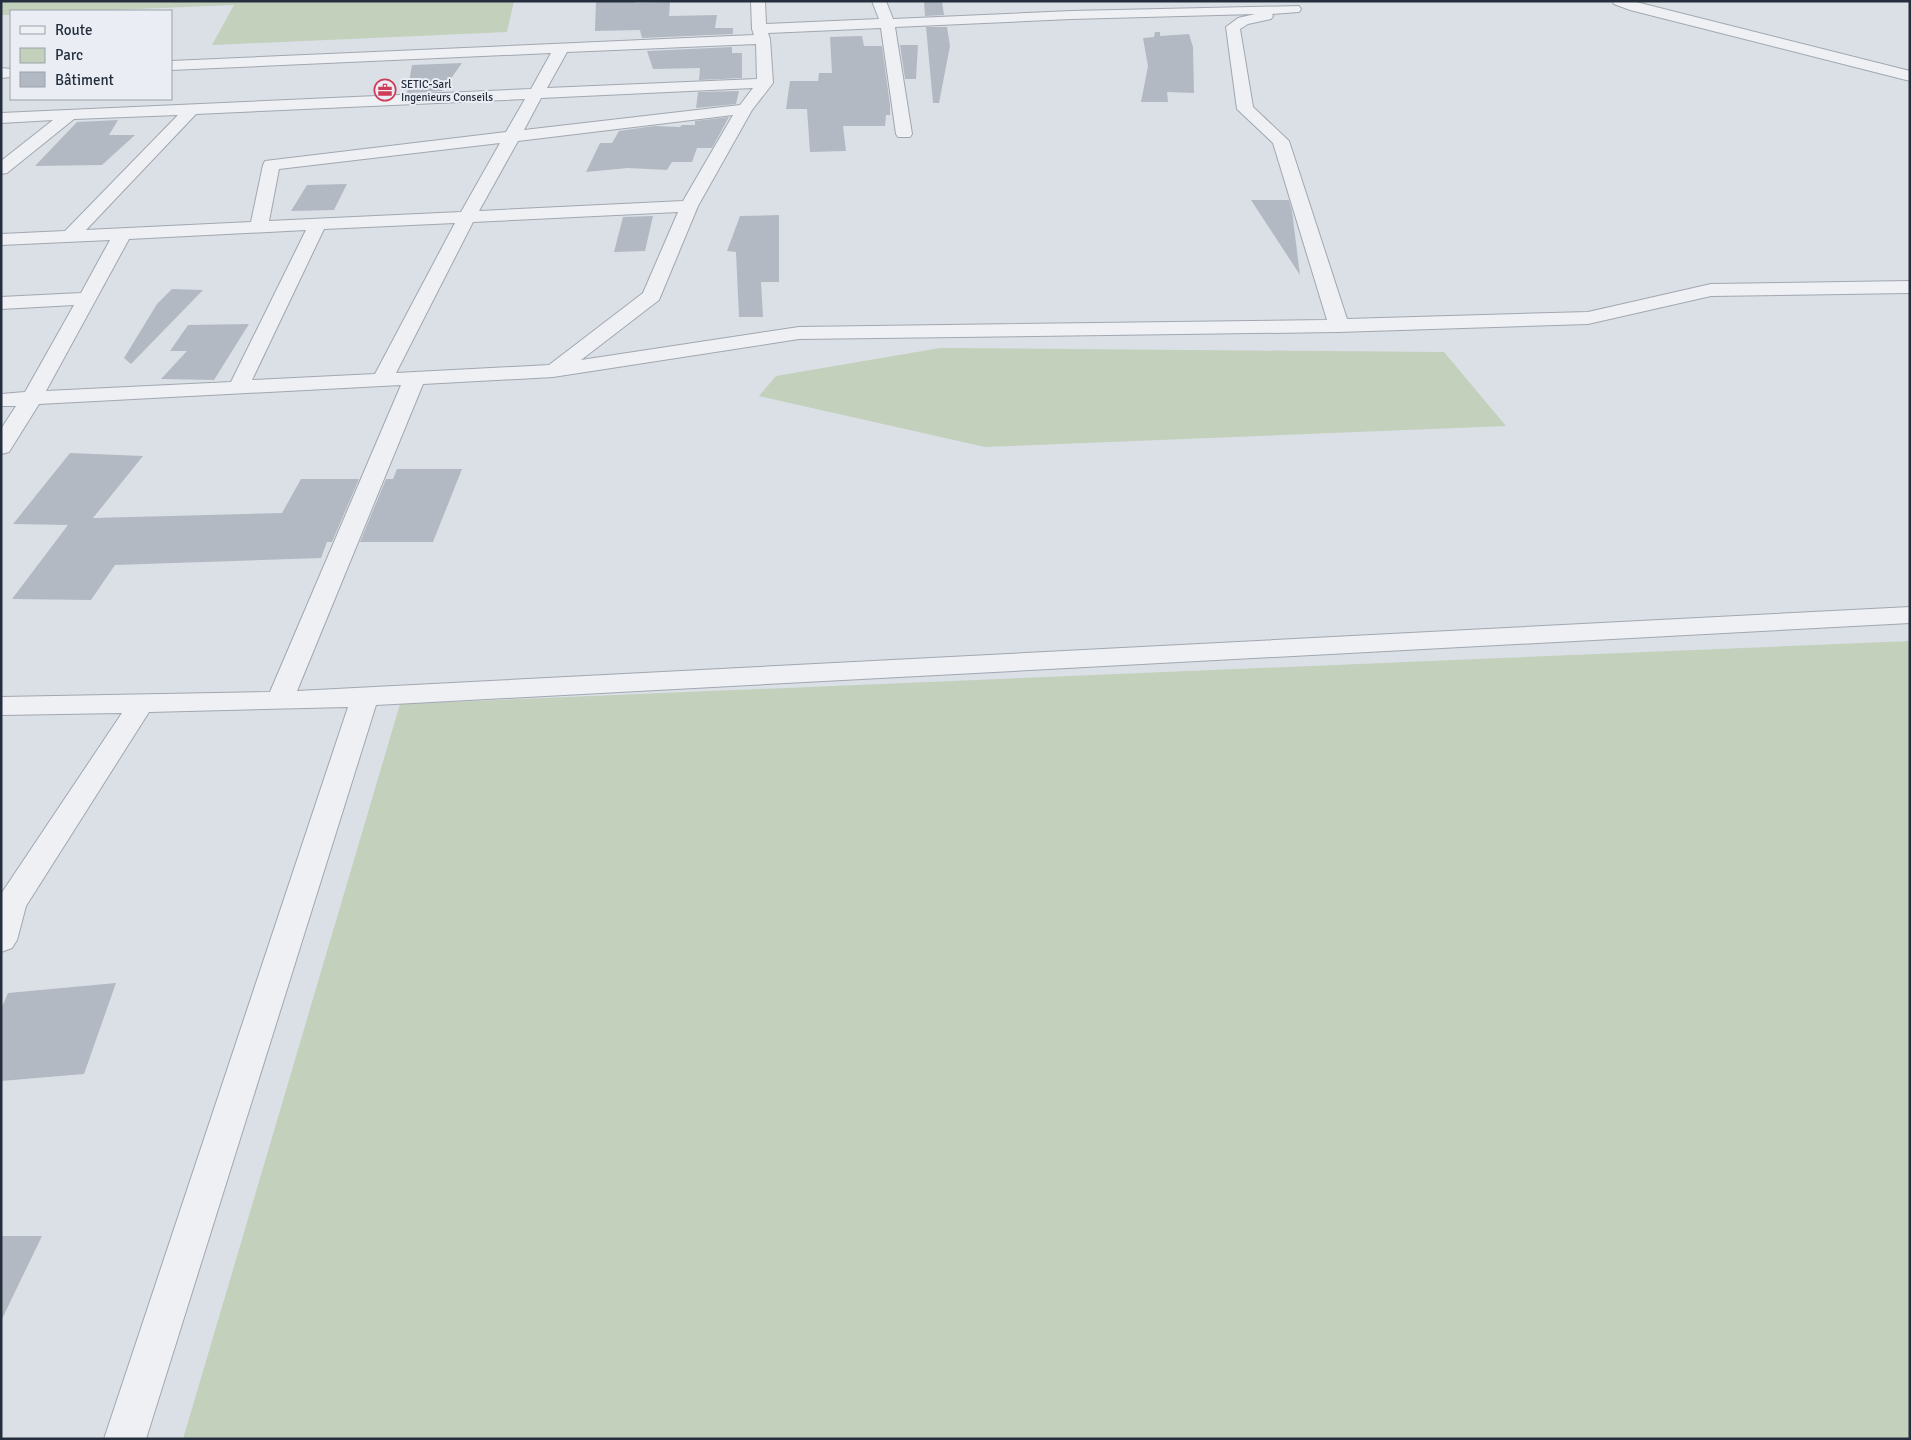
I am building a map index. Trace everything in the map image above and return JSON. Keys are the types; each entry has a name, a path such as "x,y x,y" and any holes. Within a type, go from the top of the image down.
{"street":[{"path":"553,371 652,296 689,206 745,109 765,83 758,1"},
{"path":"879,1 887,23 904,134"},
{"path":"1065,1 1071,15"},
{"path":"1619,1 1635,7 1910,76"},
{"path":"172,66 561,49 887,23 1291,5"},
{"path":"1291,5 1243,21 1233,27 1245,109 1281,141 1336,313 1338,326"},
{"path":"382,380 467,217 561,49"},
{"path":"1,118 765,83"},
{"path":"259,227 271,165 745,109"},
{"path":"71,236 192,110"},
{"path":"1,169 70,115"},
{"path":"1,240 689,206"},
{"path":"238,388 318,224"},
{"path":"1,447 32,398 123,234"},
{"path":"1,400 553,371 799,333 1338,326 1588,318 1711,290 1910,287"},
{"path":"1,303 87,298"},
{"path":"280,701 416,378"},
{"path":"1,706 280,701 365,697 1910,615"},
{"path":"125,1439 365,697"},
{"path":"1,940 11,904 141,704"}],"green space":[{"path":"1,1 514,1 507,32 212,45 234,5 112,10 10,10 10,15 1,15"},
{"path":"940,348 1444,352 1506,426 985,447 759,396 776,376"},
{"path":"1910,641 1910,1439 183,1439 400,704"}],"building":[{"path":"596,1 670,2 669,16 717,15 715,28 733,28 733,34 642,38 640,30 595,31"},
{"path":"924,1 942,1 944,15 925,16"},
{"path":"926,27 947,27 950,46 939,103 933,103"},
{"path":"1155,32 1160,32 1160,36 1189,34 1193,47 1194,93 1167,92 1168,102 1141,102 1148,66 1143,38 1154,37"},
{"path":"862,36 864,46 882,46 890,115 886,115 885,126 843,126 846,151 810,152 807,109 786,109 790,81 818,81 819,73 832,73 830,37"},
{"path":"900,45 918,45 916,79 905,79"},
{"path":"732,47 732,53 742,53 742,78 699,80 700,68 653,69 647,51"},
{"path":"462,63 442,91 407,93 412,65"},
{"path":"739,91 736,104 696,108 698,92"},
{"path":"729,117 712,148 697,148 692,162 672,162 667,170 628,168 586,172 600,143 612,143 619,131 654,126 680,127 682,125 695,125 695,121"},
{"path":"118,120 109,135 135,135 102,165 35,166 77,122"},
{"path":"347,184 334,210 291,211 307,185"},
{"path":"1251,200 1289,200 1300,275"},
{"path":"779,215 779,282 761,282 763,317 739,317 736,252 727,251 740,216"},
{"path":"653,216 645,251 614,252 623,217"},
{"path":"172,289 203,290 131,364 124,358 157,304"},
{"path":"249,324 214,380 161,379 187,351 170,351 188,325"},
{"path":"70,453 143,456 93,518 282,513 301,479 359,479 332,542 327,542 321,558 115,565 91,600 12,599 68,525 13,524"},
{"path":"397,469 462,469 433,542 360,542 386,479 393,479"},
{"path":"116,983 84,1074 1,1081 1,1009 8,993"},
{"path":"1,1236 42,1236 1,1321"}],"place":[{"name":"SETIC-Sarl Ingenieurs Conseils","path":"385,90"}]}
